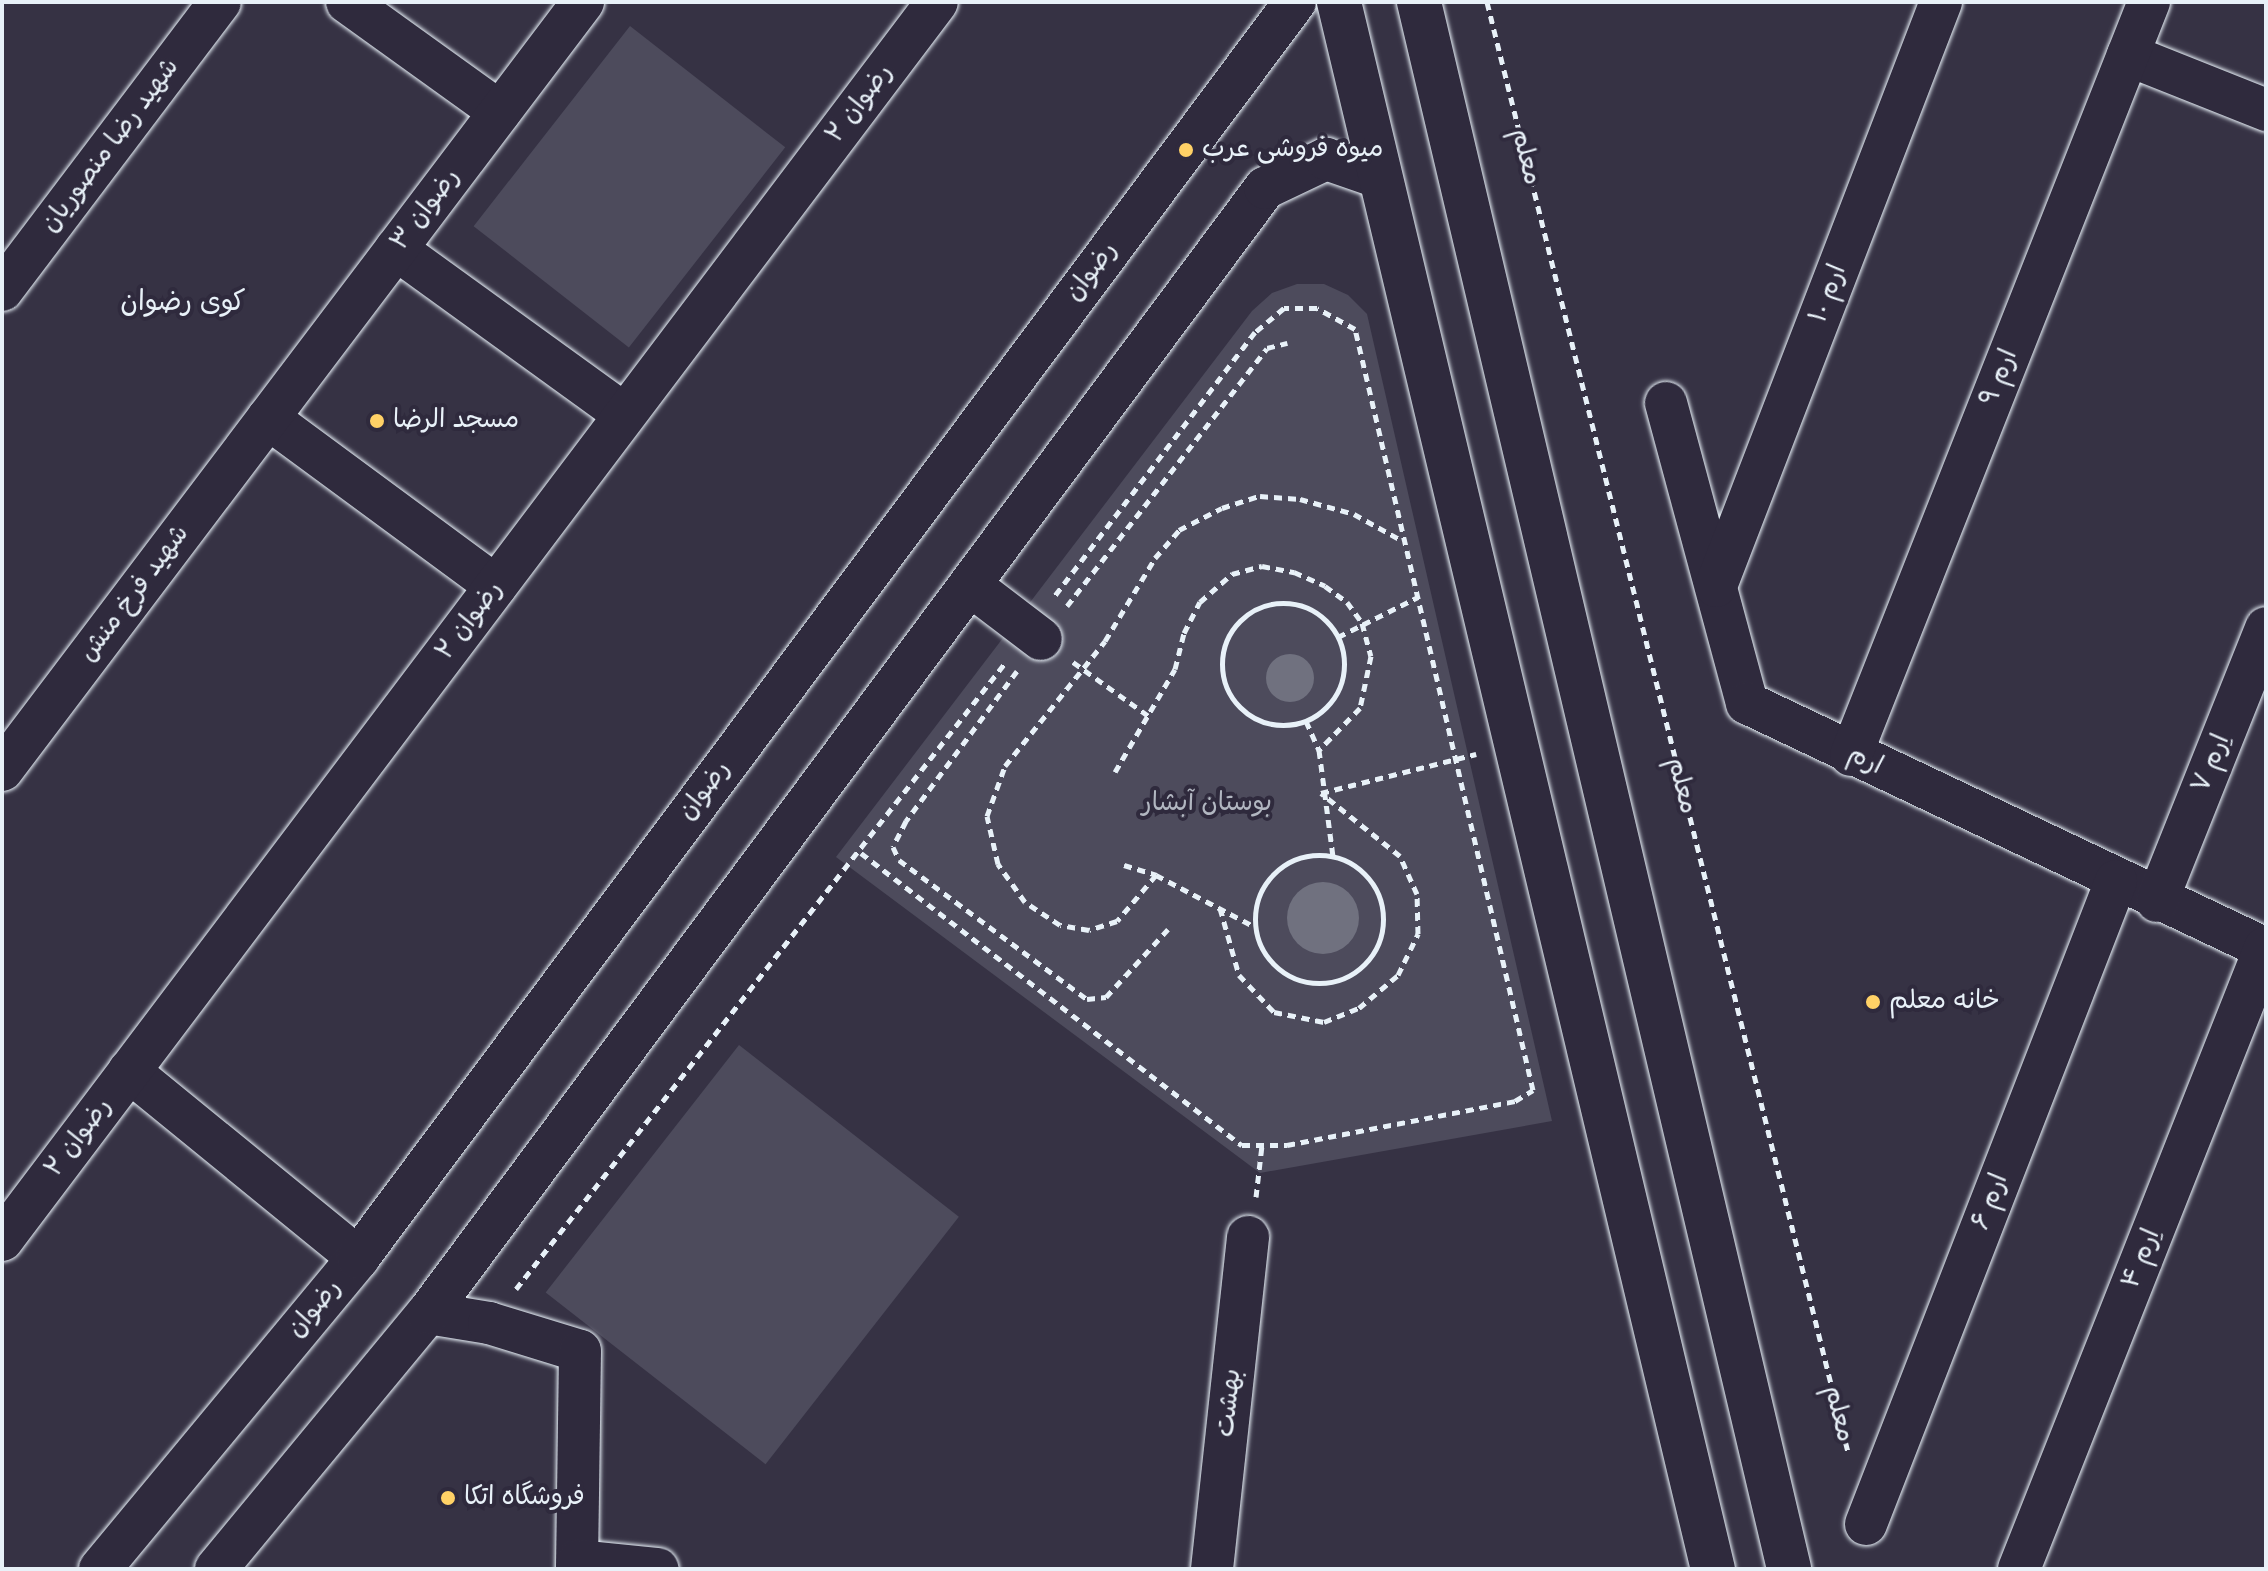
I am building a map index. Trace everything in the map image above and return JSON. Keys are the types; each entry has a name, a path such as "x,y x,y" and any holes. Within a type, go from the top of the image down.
{"main road":[{"path":"1339,2 1713,1569"},
{"path":"1419,2 1789,1569"}],"street":[{"name":"شهید رضا منصوریان","path":"2,290 220,2"},
{"path":"347,2 500,112"},
{"name":"رضوان ۳","path":"268,418 583,2"},
{"name":"رضوان ۲","path":"2,1240 937,2"},
{"name":"رضوان","path":"100,1569 358,1258 1295,2"},
{"name":"ارم ۱۰","path":"1716,586 1941,2"},
{"name":"ارم ۹","path":"1851,755 2149,2"},
{"path":"2128,55 2266,110"},
{"path":"216,1569 428,1313 1265,188 1326,159 1381,178"},
{"path":"396,249 624,414"},
{"name":"ارم","path":"1666,403 1747,703 2157,901 2266,949"},
{"path":"268,418 496,586"},
{"name":"شهید فرخ منش","path":"2,770 268,418"},
{"path":"970,585 1035,635"},
{"name":"اِرم ۷","path":"2157,901 2266,628"},
{"name":"ارم ۶","path":"1866,1524 2116,881"},
{"name":"اِرم ۴","path":"2019,1569 2266,949"},
{"path":"129,1071 358,1258"},
{"name":"بهشت","path":"1212,1569 1248,1237"},
{"path":"428,1313 489,1323 580,1351 578,1565 658,1569"}],"path":[{"name":"معلم","path":"1487,2 1866,1524"},
{"path":"861,853 1242,1145 1287,1145 1515,1101 1533,1090 1355,329 1317,308 1284,308 1255,332 1035,635 906,821 893,847 899,860 1087,999 1106,997 1168,929"},
{"path":"489,1323 1267,348 1287,343"},
{"path":"1156,875 1117,921 1089,930 1060,925 1025,902 998,864 987,816 1005,766 1082,668 1179,530 1222,508 1260,496 1300,499 1354,514 1404,541"},
{"path":"1115,772 1150,717 1200,602 1232,574 1262,566 1294,572 1347,602 1362,623 1371,656 1360,708 1319,750"},
{"path":"1338,637 1418,597"},
{"path":"1270,603 1310,609 1338,637 1344,656 1336,695 1306,721 1286,726 1247,715 1224,682 1226,642 1236,624 1270,603"},
{"path":"1035,635 1150,717"},
{"path":"1306,721 1319,750 1321,793 1333,857"},
{"path":"1321,793 1456,761 1515,741"},
{"path":"1220,908 1239,975 1274,1012 1324,1022 1359,1008 1398,975 1418,934 1417,894 1400,856 1321,793"},
{"path":"1333,857 1367,877 1383,915 1371,956 1356,972 1336,981 1293,978 1274,966 1255,927 1257,905 1277,871 1304,858 1333,857"},
{"path":"1124,865 1156,875 1255,927"},
{"path":"1248,1237 1262,1145"}],"green space":[{"path":"630,26 785,147 629,347 474,226"},
{"name":"بوستان آبشار","path":"1297,284 1324,284 1348,295 1367,314 1552,1121 1260,1173 836,857 1252,311 1272,293"},
{"path":"739,1045 959,1217 766,1464 546,1292"}],"water":[{"path":"1290,654 1299,655 1307,661 1313,669 1313,687 1307,695 1299,701 1290,702 1281,701 1273,695 1267,687 1266,678 1267,669 1273,661 1281,655"},
{"path":"1323,882 1343,888 1353,898 1359,918 1353,938 1343,948 1323,954 1303,948 1293,938 1287,918 1293,898 1303,888"}],"place":[{"name":"میوه فروشی عرب","path":"1186,150"},
{"name":"مسجد الرضا","path":"377,421"},
{"name":"خانه معلم","path":"1873,1002"},
{"name":"فروشگاه اتکا","path":"448,1498"}],"district":[{"name":"کوی رضوان","path":"183,303"}]}
